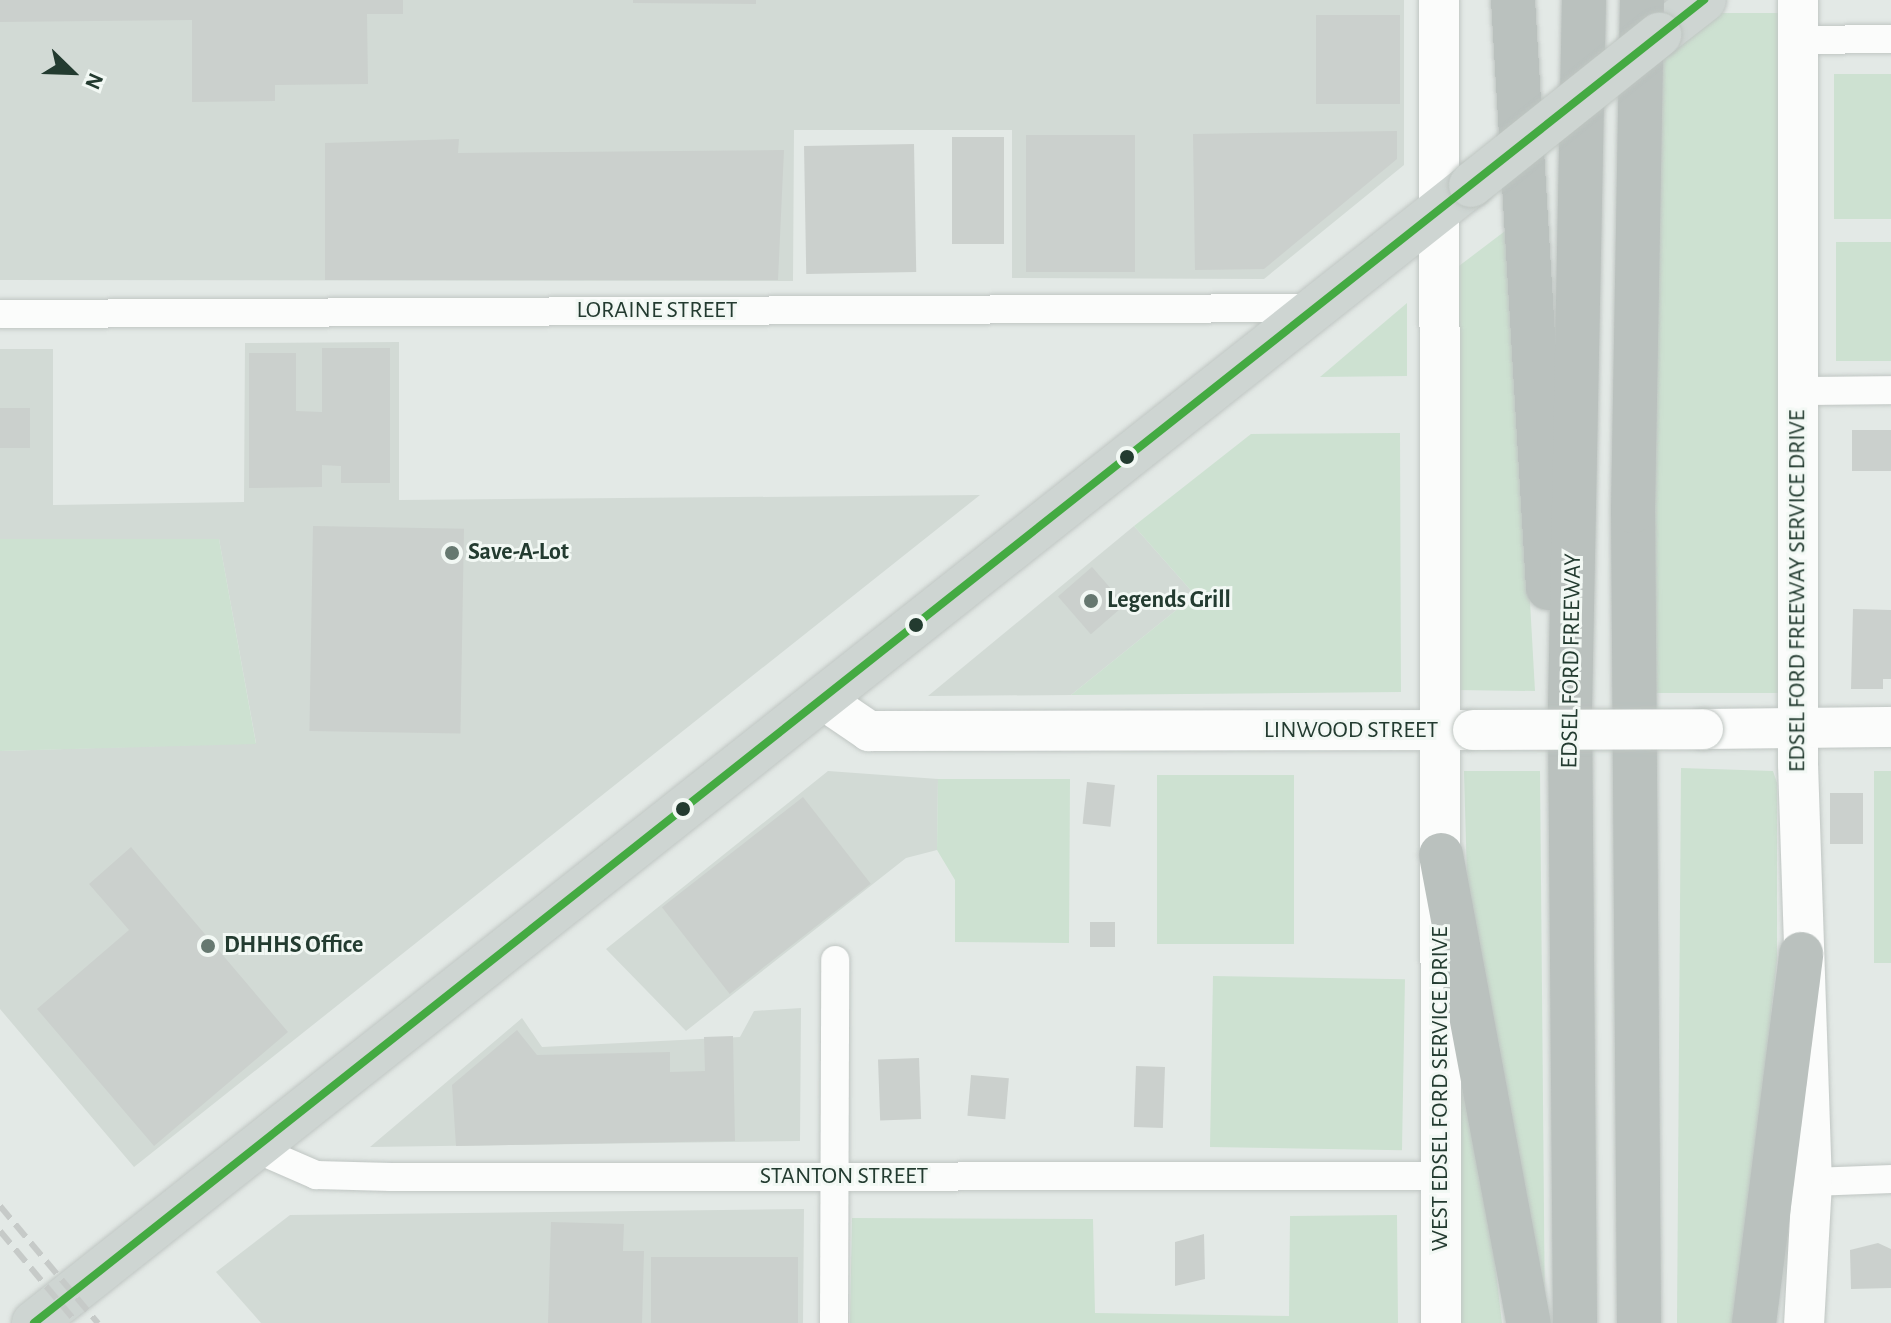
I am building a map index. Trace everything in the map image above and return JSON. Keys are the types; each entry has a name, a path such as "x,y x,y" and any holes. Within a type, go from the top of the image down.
{"highway":[{"path":"1513,0 1538,466 1549,591 1570,708"},
{"path":"1639,1323 1633,511 1642,0"},
{"name":"EDSEL FORD FREEWAY","path":"1575,1323 1570,708 1582,8"},
{"path":"1441,855 1529,1323"},
{"path":"1754,1323 1801,954"}],"main road":[{"path":"34,1323 1704,0"}],"street":[{"path":"1439,0 1455,198 1456,730 1441,855"},
{"name":"EDSEL FORD FREEWAY SERVICE DRIVE","path":"1798,0 1797,728 1801,954 1812,1182 1804,1323"},
{"path":"1798,40 1891,39"},
{"name":"LORAINE STREET","path":"0,314 1315,308"},
{"path":"1798,391 1891,390"},
{"name":"LINWOOD STREET","path":"822,699 869,731 1891,727"},
{"name":"WEST EDSEL FORD SERVICE DRIVE","path":"1441,855 1441,1323"},
{"path":"834,1323 832,1177 835,960"},
{"name":"STANTON STREET","path":"254,1148 316,1175 1441,1176"},
{"path":"1812,1182 1891,1179"}],"shaded area":[{"path":"0,0 1404,0 1404,165 1264,279 1012,278 1012,130 794,130 793,281 0,280"},
{"path":"399,342 399,500 980,495 134,1167 0,1009 0,751 256,743 219,539 0,539 0,349 53,349 53,505 244,502 245,343"},
{"path":"1134,526 1195,595 1071,695 928,696"},
{"path":"828,771 938,779 937,850 906,858 686,1031 606,949"},
{"path":"801,1008 800,1141 370,1147 522,1018 542,1047 740,1037 754,1011"},
{"path":"804,1209 803,1323 261,1323 216,1272 290,1215"}],"green space":[{"path":"1649,13 1779,13 1779,693 1649,693"},
{"path":"1834,74 1891,74 1891,219 1834,219"},
{"path":"1509,228 1535,691 1456,690 1455,269"},
{"path":"1836,242 1891,242 1891,361 1836,361"},
{"path":"1407,303 1407,376 1320,377"},
{"path":"1400,433 1401,692 1071,695 1195,595 1134,526 1251,434"},
{"path":"0,539 219,539 256,744 0,751"},
{"path":"1681,768 1773,771 1777,783 1777,960 1737,1323 1677,1323"},
{"path":"1464,771 1540,771 1545,1323 1468,916"},
{"path":"1874,771 1891,771 1891,963 1874,963"},
{"path":"1157,775 1294,775 1294,944 1157,944"},
{"path":"938,779 1070,779 1069,943 955,942 955,880 937,850"},
{"path":"1213,976 1405,979 1402,1150 1210,1147"},
{"path":"1454,1030 1487,1195 1502,1323 1454,1323"},
{"path":"1397,1215 1398,1323 850,1323 852,1218 1093,1219 1095,1313 1289,1316 1290,1216"}],"building":[{"path":"0,0 403,0 403,14 367,14 368,84 275,85 275,101 192,102 192,20 0,22"},
{"path":"633,0 756,0 756,4 633,3"},
{"path":"1316,15 1400,15 1400,104 1316,104"},
{"path":"1397,131 1397,159 1264,269 1195,270 1193,134"},
{"path":"1026,135 1135,135 1135,272 1026,272"},
{"path":"952,137 1004,137 1004,244 952,244"},
{"path":"459,139 458,153 784,150 778,280 325,280 325,143"},
{"path":"914,144 916,272 806,274 804,146"},
{"path":"322,348 390,348 390,483 341,483 341,466 322,465 322,487 249,488 249,353 296,353 296,411 322,412"},
{"path":"0,408 30,408 30,448 0,448"},
{"path":"1852,430 1891,430 1891,471 1852,471"},
{"path":"313,526 464,529 460,734 309,731"},
{"name":"Legends Grill","path":"1092,567 1125,605 1091,634 1058,597"},
{"path":"1853,609 1891,610 1891,679 1883,679 1883,689 1851,689"},
{"path":"1087,782 1115,785 1110,827 1083,824"},
{"path":"1830,793 1863,793 1863,844 1830,844"},
{"path":"803,797 871,884 730,994 662,907"},
{"path":"131,847 288,1032 154,1146 37,1009 129,930 89,884"},
{"path":"1090,922 1115,922 1115,947 1090,947"},
{"path":"517,1030 537,1055 670,1052 670,1072 705,1071 704,1037 733,1036 735,1141 456,1146 452,1085"},
{"path":"919,1058 921,1119 880,1120 878,1059"},
{"path":"1136,1066 1165,1067 1163,1128 1134,1127"},
{"path":"971,1075 1009,1078 1005,1119 967,1116"},
{"path":"551,1222 624,1224 623,1251 644,1251 642,1323 548,1323"},
{"path":"1204,1234 1205,1279 1175,1286 1175,1242"},
{"path":"1878,1243 1891,1249 1891,1288 1851,1289 1850,1250"},
{"path":"651,1257 798,1257 798,1323 651,1323"}],"railway":[{"path":"0,1206 98,1323"},
{"path":"0,1231 77,1323"}],"transit line":[{"path":"34,1323 1704,0"}],"place":[{"name":"Save-A-Lot","path":"452,553"},
{"name":"Legends Grill","path":"1091,601"},
{"name":"DHHHS Office","path":"208,946"}]}
